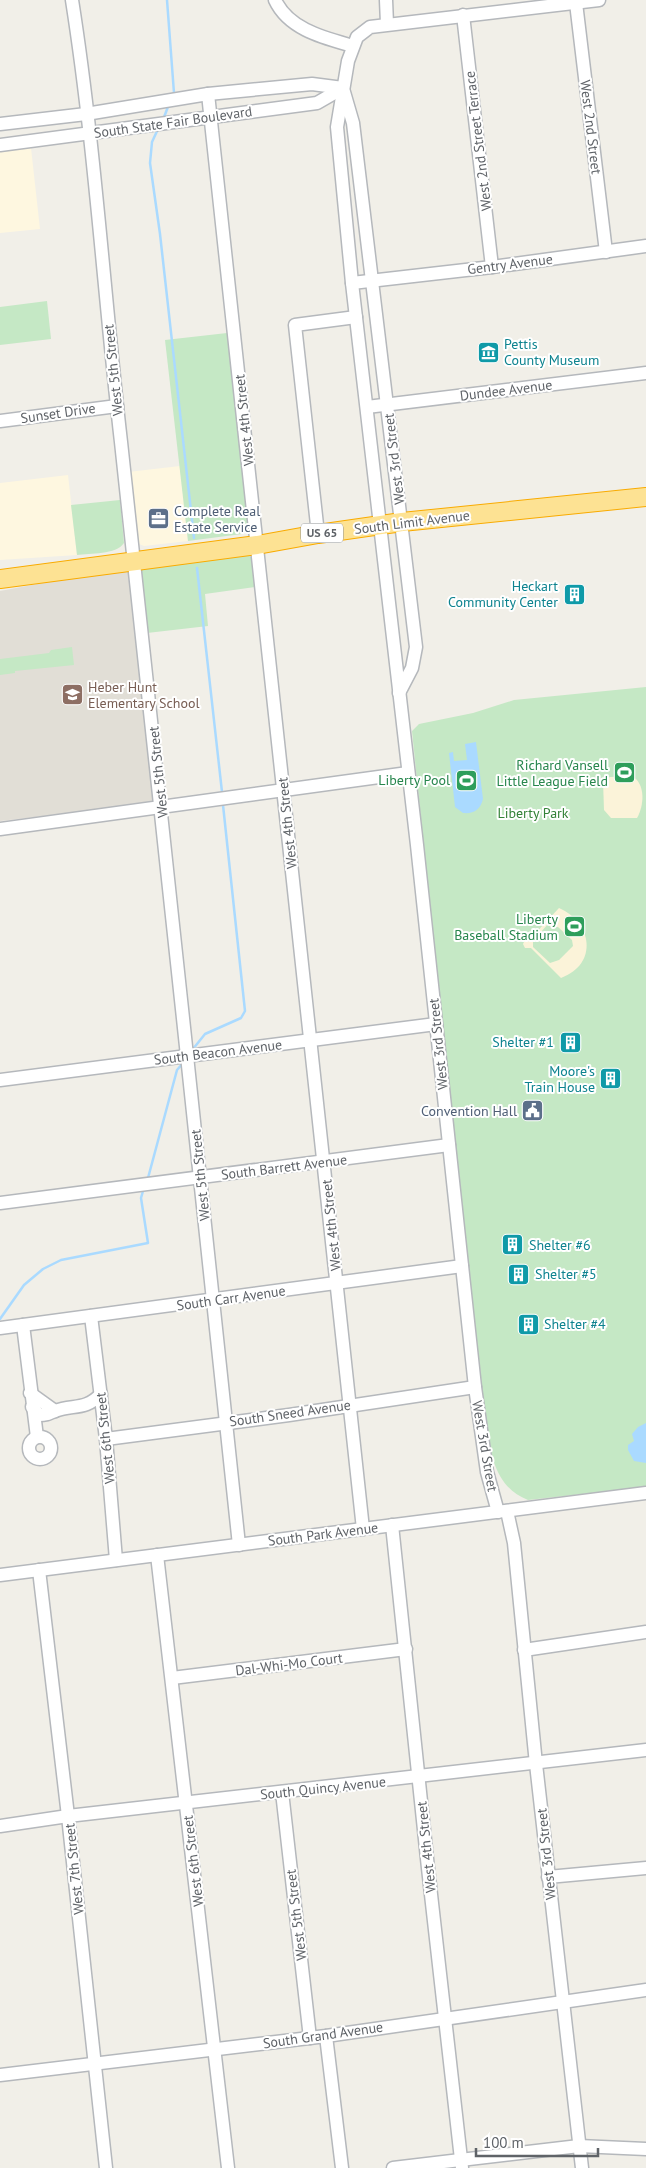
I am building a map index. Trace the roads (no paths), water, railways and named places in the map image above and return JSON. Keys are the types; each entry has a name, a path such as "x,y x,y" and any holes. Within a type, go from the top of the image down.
{"highway":[{"name":"South Limit Avenue","path":"0,579 257,545 380,524 646,496"}],"street":[{"name":"West 5th Street","path":"72,0 89,133 117,406 162,807 239,1545"},
{"path":"275,0 278,6 293,21 307,31 353,46"},
{"path":"386,0 387,24"},
{"path":"343,88 348,60 353,46 357,37 370,27 599,0"},
{"name":"West 2nd Street","path":"576,3 606,252"},
{"name":"West 2nd Street Terrace","path":"463,15 492,267"},
{"name":"South State Fair Boulevard","path":"0,124 86,114 208,94 312,84 343,88"},
{"name":"South State Fair Boulevard","path":"0,145 317,103 343,88"},
{"name":"West 3rd Street","path":"343,88 354,123 416,646 412,668 399,693"},
{"name":"West 3rd Street","path":"343,88 338,127 352,283 475,1387 487,1472 514,1543 548,1877 582,2168"},
{"name":"West 4th Street","path":"208,94 363,1529"},
{"name":"Gentry Avenue","path":"374,280 492,267 646,246"},
{"path":"352,283 374,280"},
{"path":"318,534 295,325 356,317"},
{"name":"Dundee Avenue","path":"367,407 646,373"},
{"name":"Sunset Drive","path":"0,421 117,406"},
{"path":"0,829 408,773"},
{"name":"South Beacon Avenue","path":"0,1080 436,1024"},
{"name":"South Barrett Avenue","path":"0,1200 200,1178 449,1145"},
{"name":"South Carr Avenue","path":"0,1328 462,1266"},
{"name":"West 6th Street","path":"91,1316 106,1439 116,1560"},
{"path":"23,1325 37,1437"},
{"name":"South Sneed Avenue","path":"106,1439 475,1387"},
{"path":"30,1393 55,1411"},
{"path":"32,1408 39,1415 49,1415 55,1411 82,1407 95,1400 100,1394"},
{"path":"82,1407 103,1416"},
{"name":"South Park Avenue","path":"0,1575 646,1493"},
{"name":"West 4th Street","path":"392,1525 461,2164"},
{"name":"West 6th Street","path":"157,1555 228,2168"},
{"name":"West 7th Street","path":"39,1570 106,2168"},
{"path":"524,1650 646,1632"},
{"name":"Dal-Whi-Mo Court","path":"172,1678 406,1648"},
{"name":"South Quincy Avenue","path":"0,1826 68,1816 419,1778 646,1750"},
{"name":"West 5th Street","path":"282,1792 310,2038"},
{"path":"548,1877 646,1868"},
{"name":"South Grand Avenue","path":"0,2075 326,2036 562,2000 646,1990"},
{"path":"326,2036 342,2168"},
{"path":"393,2168 461,2164 580,2146 646,2149"}],"water":[{"name":"Liberty Pool","path":"476,742 483,799 476,810 470,813 463,813 455,807 449,753 453,752 454,761 467,760 465,744"},
{"path":"646,1423 646,1463 634,1461 628,1450 628,1445 634,1441 632,1434 638,1427"}],"waterway":[{"path":"167,0 174,93 172,97"},
{"path":"163,120 169,104"},
{"path":"158,129 152,142 150,163 160,234 194,538"},
{"path":"197,568 222,792"},
{"path":"193,1049 205,1034 241,1018 245,1011 223,805"},
{"path":"148,1178 177,1070 183,1063"},
{"path":"0,1319 24,1285 43,1269 61,1260 148,1243 141,1198 143,1191"}],"place":[{"name":"Pettis County Museum","path":"488,352"},
{"name":"Complete Real Estate Service","path":"158,519"},
{"name":"Heckart Community Center","path":"574,594"},
{"name":"Heber Hunt Elementary School","path":"72,695"},
{"name":"Richard Vansell Little League Field","path":"624,773"},
{"name":"Liberty Pool","path":"466,780"},
{"name":"Liberty Baseball Stadium","path":"574,927"},
{"name":"Shelter #1","path":"570,1042"},
{"name":"Moore's Train House","path":"611,1079"},
{"name":"Convention Hall","path":"533,1111"},
{"name":"Shelter #6","path":"513,1245"},
{"name":"Shelter #5","path":"519,1274"},
{"name":"Shelter #4","path":"528,1324"}],"park label":[{"name":"Liberty Park","path":"533,813"}]}
